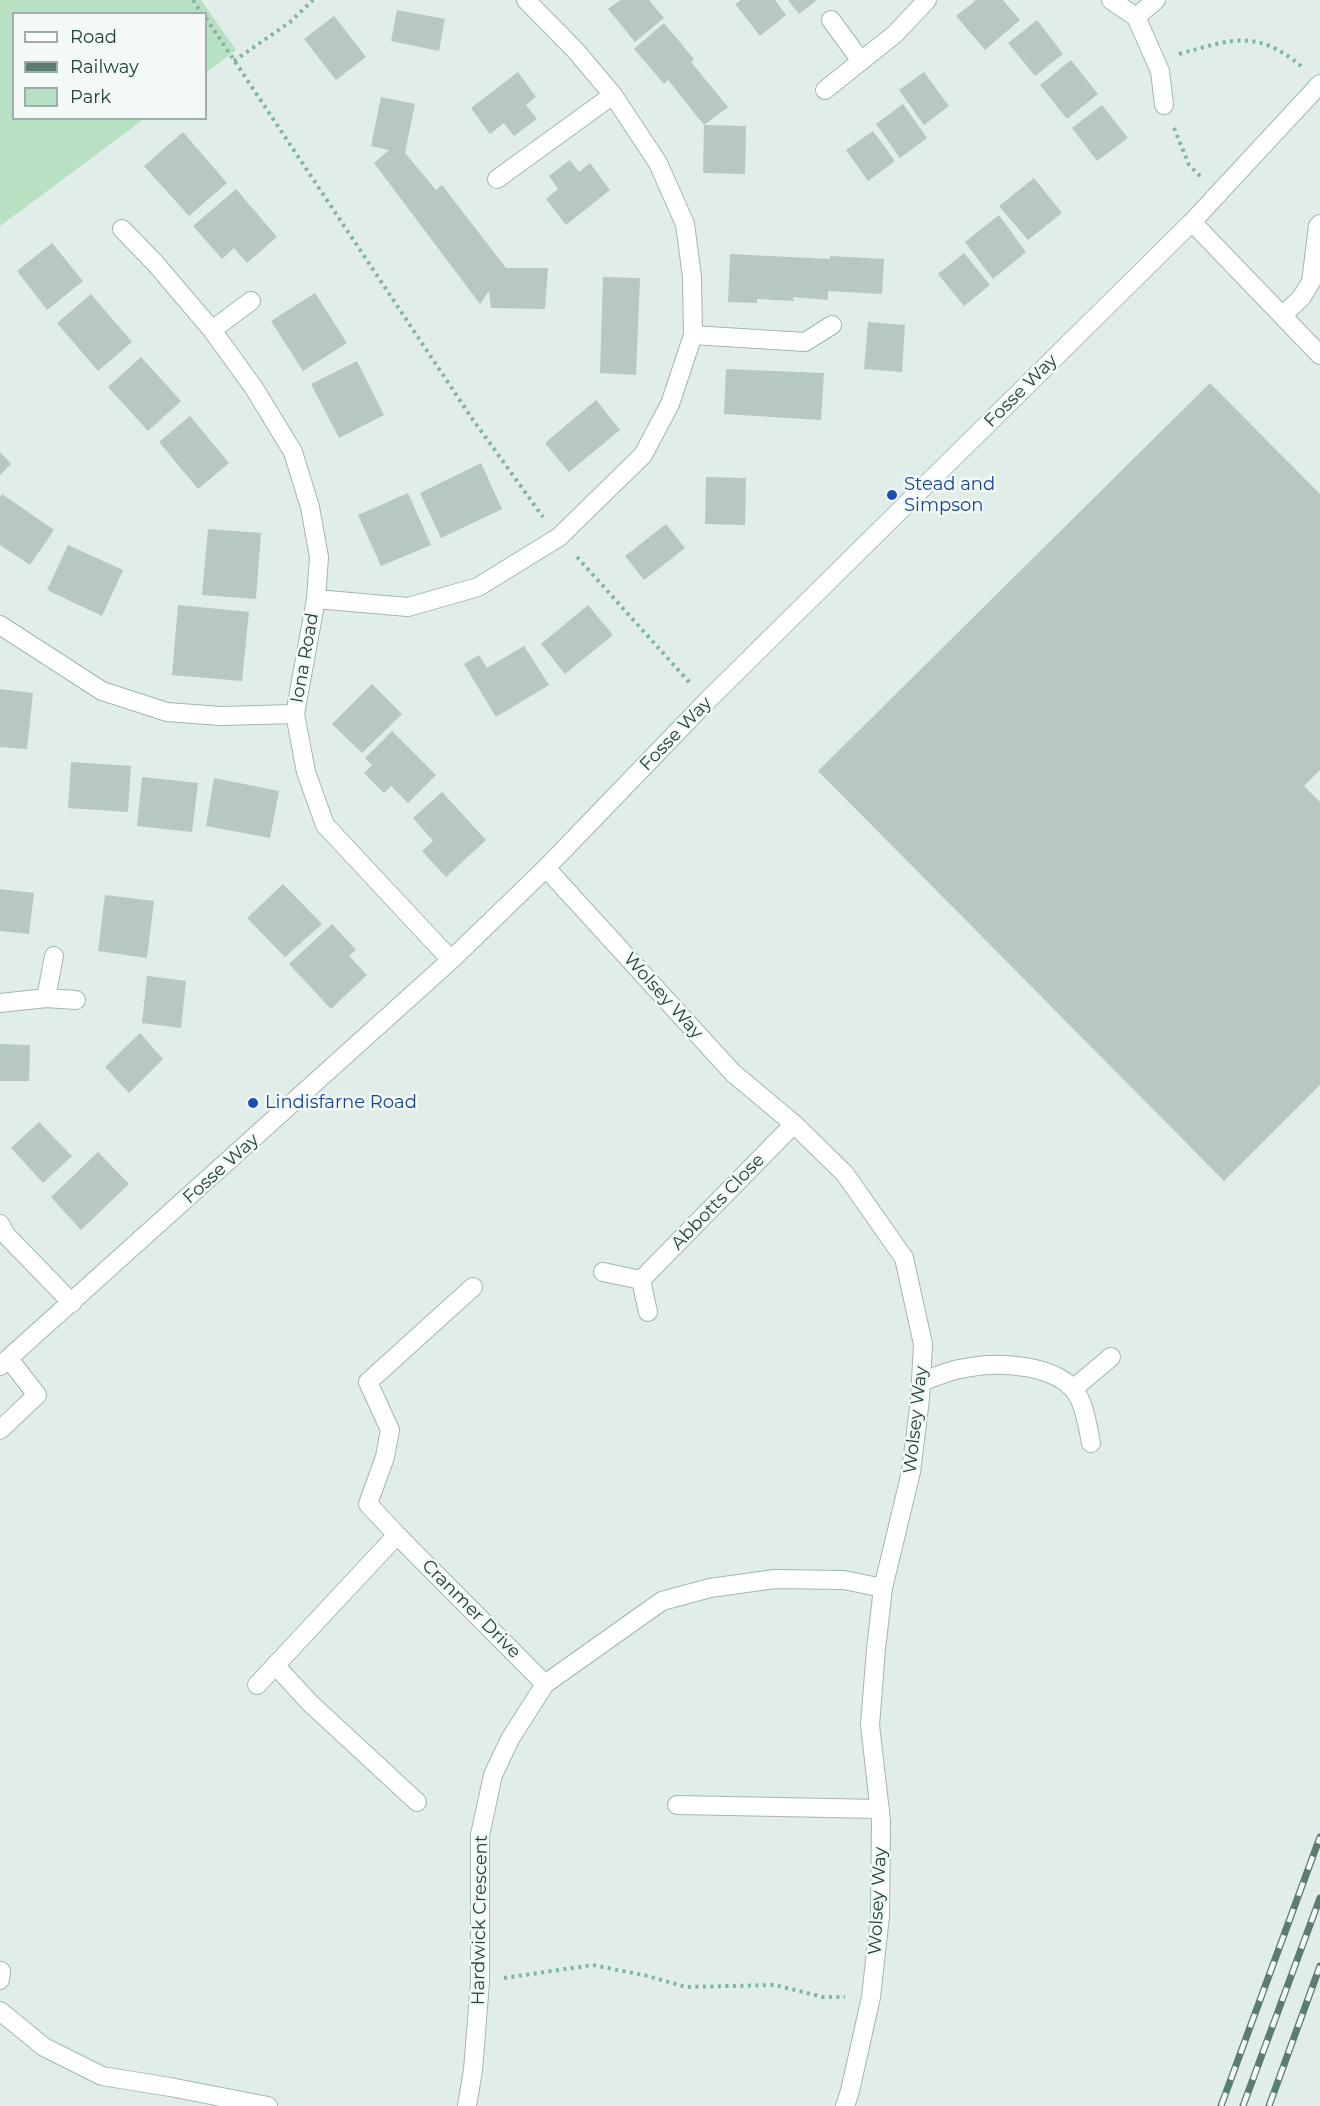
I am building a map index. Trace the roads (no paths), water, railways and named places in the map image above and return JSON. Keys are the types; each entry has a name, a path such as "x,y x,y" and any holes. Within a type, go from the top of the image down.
{"street":[{"path":"316,599 408,607 478,587 559,537 644,454 670,404 693,335 692,276 685,224 658,163 613,95 576,51 526,0"},
{"path":"825,90 895,34 927,0"},
{"path":"1111,0 1136,17 1160,71 1164,105"},
{"path":"1136,17 1156,0"},
{"path":"831,20 861,61"},
{"name":"Fosse Way","path":"0,1430 37,1395 4,1362 451,960 546,868 707,701 1192,222 1320,84"},
{"path":"497,179 613,95"},
{"path":"1192,222 1320,355"},
{"path":"1283,315 1301,298 1311,282 1320,224"},
{"name":"Iona Road","path":"122,229 212,330 254,388 293,452 310,507 320,557 316,599 295,714 306,772 326,825 451,960"},
{"path":"212,330 251,301"},
{"path":"693,335 805,342 832,325"},
{"path":"0,625 102,691 167,711 221,716 295,714"},
{"name":"Wolsey Way","path":"546,868 733,1073 794,1124 845,1174 904,1258 923,1344 921,1382 911,1472 883,1588 870,1725 880,1809 880,1916 871,1997 845,2106"},
{"path":"46,998 54,956"},
{"path":"0,1004 46,998 76,1000"},
{"name":"Abbotts Close","path":"641,1280 794,1124"},
{"path":"0,1224 6,1235 72,1303"},
{"path":"603,1272 641,1280 648,1312"},
{"name":"Cranmer Drive","path":"473,1287 368,1382 390,1430 386,1456 368,1504 545,1683"},
{"path":"1073,1389 1111,1357"},
{"path":"921,1382 965,1368 1006,1365 1051,1374 1073,1389 1079,1397 1091,1443"},
{"path":"257,1685 397,1535"},
{"name":"Hardwick Crescent","path":"467,2106 473,2070 480,1982 480,1836 493,1775 510,1739 545,1683 662,1601 710,1588 775,1579 844,1580 883,1588"},
{"path":"275,1665 310,1702 417,1802"},
{"path":"677,1805 880,1809"},
{"path":"0,2011 44,2047 102,2076 268,2106"}],"railway":[{"path":"1221,2106 1320,1837"},
{"path":"1243,2106 1320,1898"},
{"path":"1269,2106 1320,1966"}],"place":[{"name":"Stead and Simpson","path":"892,495"},
{"name":"Lindisfarne Road","path":"253,1103"}]}
